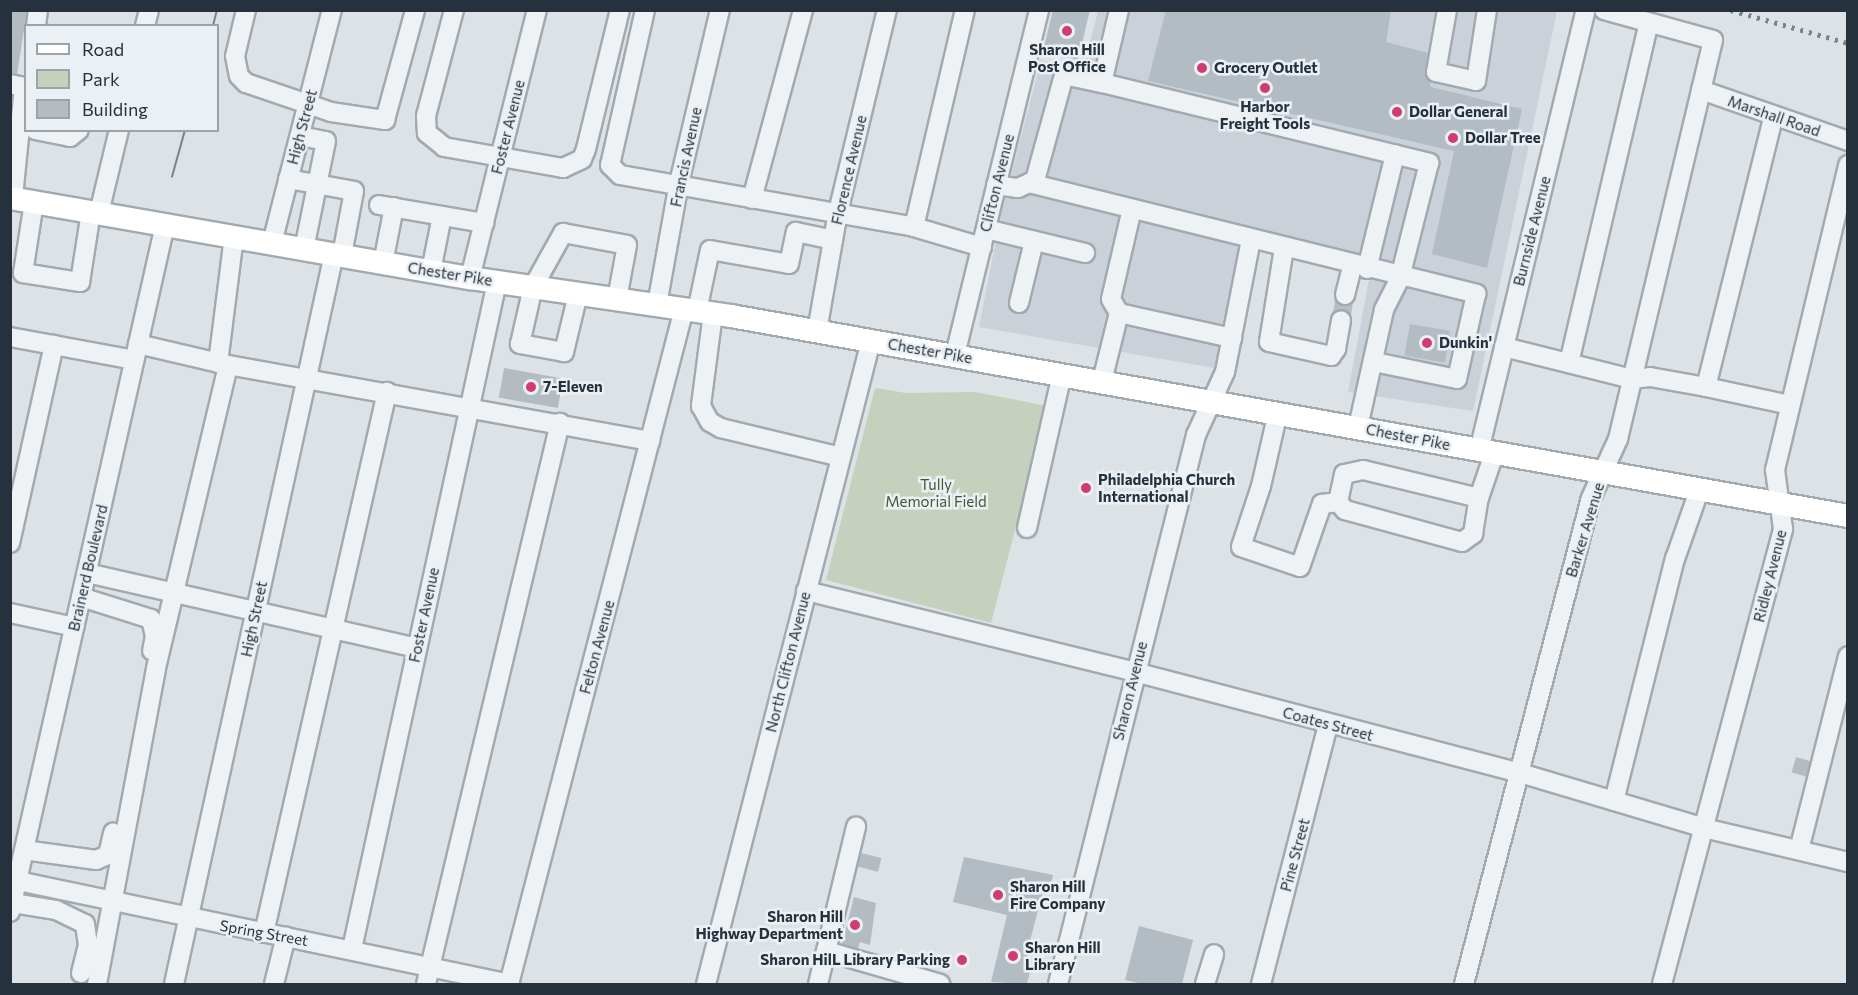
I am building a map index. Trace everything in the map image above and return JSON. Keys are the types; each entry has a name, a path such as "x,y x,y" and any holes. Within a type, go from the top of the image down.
{"main road":[{"name":"Chester Pike","path":"19,200 470,278 698,311 871,340 1278,412 1602,474 1848,516"}],"street":[{"path":"246,10 235,56 239,76 246,83 331,112 385,120 415,10"},
{"name":"High Street","path":"272,243 332,10"},
{"path":"454,10 426,116 427,133 444,147 563,168 582,159 620,10"},
{"name":"Foster Avenue","path":"470,278 537,10"},
{"path":"645,10 610,165 621,176 679,183 752,199 984,238 1035,241 1085,253"},
{"name":"Francis Avenue","path":"657,305 679,183 720,10"},
{"path":"752,199 803,10"},
{"name":"Florence Avenue","path":"817,331 838,212 887,10"},
{"path":"914,227 965,10"},
{"name":"Clifton Avenue","path":"955,355 1039,10"},
{"path":"1102,83 1119,10"},
{"path":"1447,10 1436,72 1476,81 1487,10"},
{"name":"Burnside Avenue","path":"1338,502 1345,510 1462,542 1473,534 1504,347 1586,10"},
{"path":"1569,363 1649,23 1604,10"},
{"name":"Barker Avenue","path":"1464,984 1591,498 1618,439 1713,40 1649,23"},
{"path":"1034,184 1064,75 1429,163 1400,278 1384,309 1358,427"},
{"path":"20,84 24,110"},
{"name":"Marshall Road","path":"1701,90 1848,141"},
{"path":"1706,387 1774,115"},
{"path":"27,132 19,200 23,273 80,282 95,213 118,132"},
{"path":"43,132 70,137 76,132"},
{"path":"300,136 326,141 304,249"},
{"path":"1345,295 1360,267 1395,154"},
{"name":"Ridley Avenue","path":"1662,984 1783,529 1775,470 1848,165"},
{"path":"288,179 316,184"},
{"name":"High Street","path":"174,984 307,378 354,191 316,184"},
{"path":"996,185 1018,188 1034,184 1400,278 1476,294 1457,379 1374,362"},
{"path":"383,263 387,206 484,223"},
{"path":"1102,381 1119,313 1111,299 1132,209"},
{"path":"431,271 442,216"},
{"name":"Brainerd Boulevard","path":"11,907 16,872 24,850 165,225"},
{"path":"833,240 796,232 789,264 710,250 698,311 701,406 710,422 721,428 841,457"},
{"path":"578,294 564,352 520,344 533,287 563,233 627,245 617,299"},
{"path":"96,984 152,690 223,364 234,237"},
{"name":"Sharon Avenue","path":"1058,984 1196,435 1225,372 1251,239"},
{"path":"1019,303 1035,241"},
{"path":"1284,248 1269,342 1330,356 1336,349 1341,320"},
{"name":"Foster Avenue","path":"352,949 497,282"},
{"name":"Felton Avenue","path":"509,984 650,441 698,311"},
{"path":"1119,313 1232,338"},
{"path":"10,337 54,345 136,352 223,364 650,441"},
{"name":"North Clifton Avenue","path":"706,984 871,340"},
{"path":"10,543 54,345"},
{"path":"1504,347 1632,379 1650,377 1790,405"},
{"path":"1028,528 1062,374"},
{"path":"264,933 336,629 387,392"},
{"path":"1278,412 1261,486 1241,547 1300,567 1322,504 1338,502 1344,474 1364,470 1479,498"},
{"path":"429,976 560,423"},
{"path":"1614,801 1675,560 1698,491"},
{"path":"87,573 417,648"},
{"name":"Coates Street","path":"806,591 1135,672 1520,773 1704,828 1848,862"},
{"path":"24,850 96,860 108,855 155,636 151,619 81,597"},
{"path":"10,614 74,627"},
{"path":"1799,850 1848,656"},
{"name":"Pine Street","path":"1261,984 1328,724"},
{"path":"818,984 856,827"},
{"name":"Spring Street","path":"16,872 112,902 188,919 352,949 429,976 509,984"},
{"path":"11,907 56,910 84,924 88,945 81,973"},
{"path":"274,984 286,936"},
{"path":"826,951 940,984"},
{"path":"1205,984 1214,954"}],"shaded area":[{"path":"1098,11 1557,11 1473,411 1348,392 1369,280 1259,250 1237,372 979,327 1001,214 1041,60 1083,71"}],"green space":[{"name":"Tully Memorial Field","path":"875,388 906,393 975,392 1047,406 991,623 826,580"}],"building":[{"path":"10,10 27,10 17,74 10,73"},
{"name":"Sharon Hill Post Office","path":"1053,10 1090,10 1078,60 1043,51"},
{"path":"1166,10 1391,10 1386,42 1428,53 1425,71 1431,87 1522,109 1487,268 1432,254 1454,151 1148,81"},
{"name":"Dunkin'","path":"1410,324 1450,331 1445,363 1404,356"},
{"name":"7-Eleven","path":"504,368 563,378 558,408 499,398"},
{"path":"1796,757 1810,761 1806,777 1792,772"},
{"path":"861,853 881,858 878,872 858,867"},
{"name":"Sharon Hill Fire Company","path":"964,857 1053,875 1050,888 1044,887 1029,945 1026,966 1031,967 1027,984 991,982 1007,915 953,902"},
{"name":"Sharon Hill Highway Department","path":"854,897 876,903 870,945 860,942 858,949 842,944"},
{"path":"1139,926 1193,940 1182,984 1143,984 1125,980"}],"tunnel":[{"path":"1341,320 1345,295"}],"tram line":[{"path":"214,24 217,10"},
{"path":"172,177 184,132"}],"railway":[{"path":"1731,10 1848,43"}],"place":[{"name":"Sharon Hill Post Office","path":"1067,31"},
{"name":"Grocery Outlet","path":"1202,68"},
{"name":"Harbor Freight Tools","path":"1265,88"},
{"name":"Dollar General","path":"1397,112"},
{"name":"Dollar Tree","path":"1453,138"},
{"name":"Dunkin'","path":"1427,343"},
{"name":"7-Eleven","path":"531,387"},
{"name":"Philadelphia Church International","path":"1086,488"},
{"name":"Sharon Hill Fire Company","path":"998,895"},
{"name":"Sharon Hill Highway Department","path":"855,925"},
{"name":"Sharon Hill Library","path":"1013,956"},
{"name":"Sharon HilL Library Parking","path":"962,960"}]}
